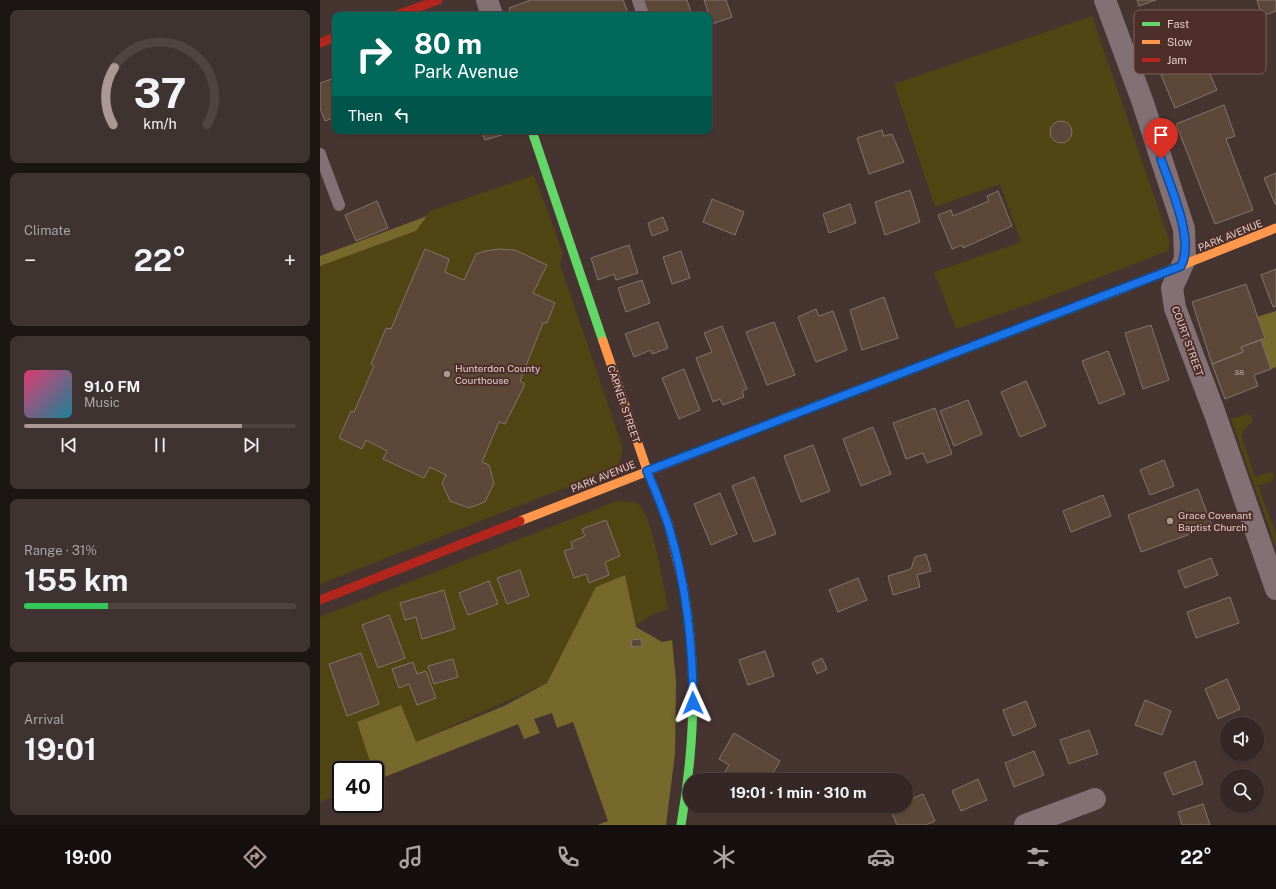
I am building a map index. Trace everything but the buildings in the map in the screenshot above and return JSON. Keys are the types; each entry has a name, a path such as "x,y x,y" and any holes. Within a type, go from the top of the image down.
{"street":[{"path":"405,12 438,0"},
{"path":"487,0 491,12"},
{"name":"COURT STREET","path":"1105,0 1143,103 1184,229 1185,259 1172,288 1174,304 1215,414 1276,589"},
{"path":"321,42 332,38"},
{"name":"CAPNER STREET","path":"533,134 647,471 670,531 685,602 693,676 693,716 687,797 681,825"},
{"name":"PARK AVENUE","path":"320,600 647,471 1181,266 1276,228"},
{"path":"1026,825 1094,798"}],"lane":[{"path":"638,0 642,12"},
{"path":"320,154 339,205"}],"shaded area":[{"path":"1092,16 1170,242 1168,251 1038,301 956,329 934,272 1021,242 1000,184 935,207 894,84"},
{"path":"534,175 563,253 560,264 623,448 618,467 320,584 320,266 416,231 430,211"},
{"path":"427,216 416,231 320,266 320,256"},
{"path":"1276,311 1276,367 1271,369 1261,340 1265,338 1257,317"},
{"path":"1248,414 1252,416 1252,421 1241,434 1255,477 1272,472 1274,476 1272,481 1258,486 1276,534 1276,547 1231,419"},
{"path":"617,501 636,503 643,510 648,521 657,552 668,609 653,614 547,683 416,742 384,773 384,761 332,761 332,797 320,802 320,617"},
{"path":"625,575 636,627 662,642 672,640 676,681 675,754 666,825 597,825 608,821 573,722 557,728 552,713 534,719 540,733 524,739 518,724 384,777 384,761 370,761 357,722 401,705 416,742 504,706 547,683 596,587"}],"traffic: fast":[{"path":"533,134 603,341"},
{"path":"782,419 1117,291"},
{"path":"681,825 686,795 692,735 693,705 691,645 683,585"}],"traffic: slow":[{"path":"1117,291 1276,228"},
{"path":"603,341 647,470 668,523 683,585"},
{"path":"520,521 782,419"}],"traffic: jam":[{"path":"405,12 438,0"},
{"path":"320,43 332,38"},
{"path":"320,600 520,521"}],"place":[{"name":"Hunterdon County Courthouse","path":"447,374"},
{"name":"Grace Covenant Baptist Church","path":"1170,521"}],"route":[{"path":"693,703 693,676 685,602 670,531 647,471 1181,266 1185,259 1184,229 1161,159"}]}
